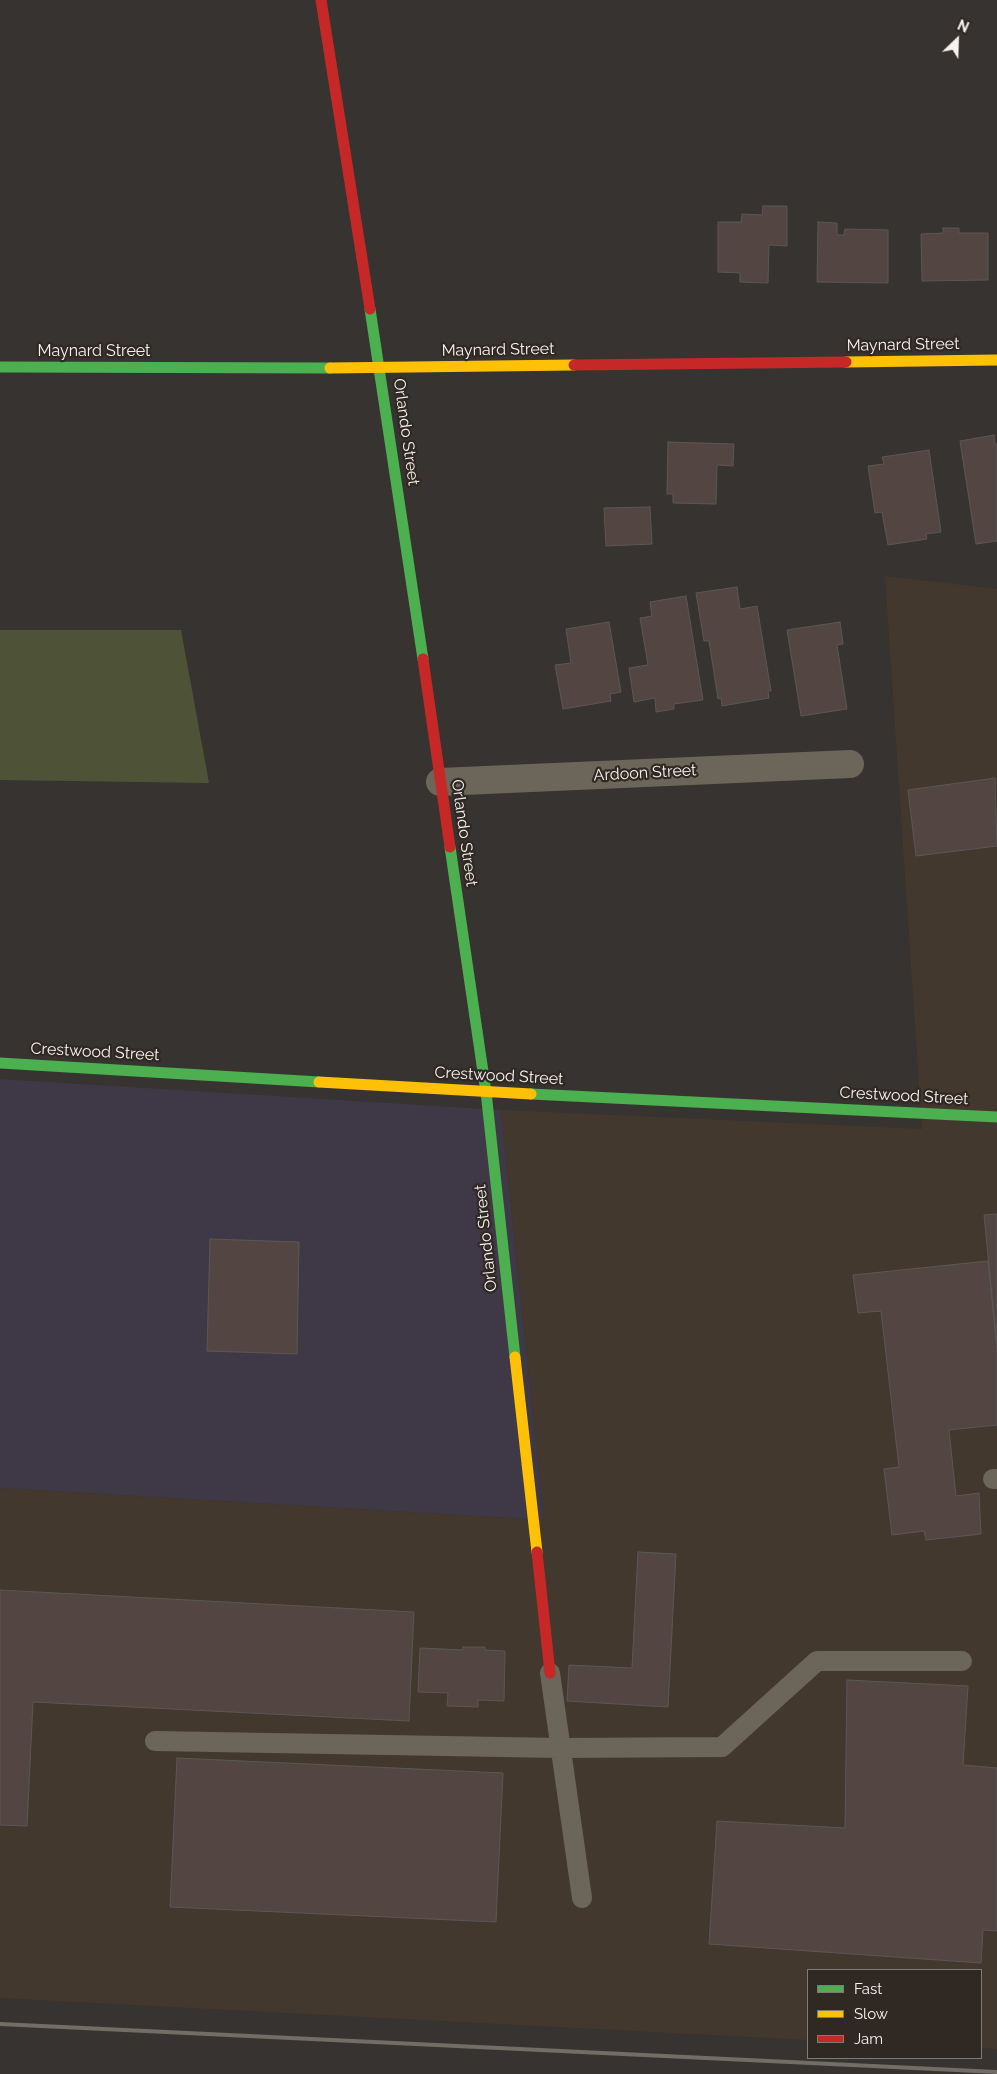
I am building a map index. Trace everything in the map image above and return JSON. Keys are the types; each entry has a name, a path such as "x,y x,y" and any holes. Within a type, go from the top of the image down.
{"street":[{"name":"Orlando Street","path":"322,0 380,368 486,1092 550,1673"},
{"name":"Maynard Street","path":"0,367 380,368 997,360"},
{"name":"Ardoon Street","path":"440,782 850,764"},
{"name":"Crestwood Street","path":"0,1063 486,1092 997,1117"}],"lane":[{"path":"155,1740 560,1748 722,1747 817,1661 962,1661"},
{"path":"550,1673 582,1898"}],"shaded area":[{"path":"885,576 997,589 997,2049 982,2048 982,1969 807,1969 807,2040 0,1998 0,1488 544,1520 501,1110 922,1129"},
{"path":"0,1079 501,1110 544,1520 0,1488"}],"green space":[{"path":"0,630 181,630 209,783 0,780"}],"building":[{"path":"763,206 787,206 787,246 769,245 768,283 740,282 740,273 718,272 718,222 741,222 742,214 762,215"},
{"path":"818,222 837,223 837,235 844,235 845,229 888,230 888,283 817,282"},
{"path":"943,228 959,228 959,233 988,233 988,280 922,281 921,234 943,233"},
{"path":"994,435 995,444 997,444 997,541 976,544 960,441"},
{"path":"668,442 734,444 733,466 717,465 716,504 673,503 673,494 667,494"},
{"path":"929,450 941,532 926,534 927,539 888,545 882,512 875,513 868,466 884,464 882,457"},
{"path":"650,507 652,544 606,546 604,508"},
{"path":"737,587 740,609 757,606 771,691 768,691 769,698 722,706 721,698 718,699 709,641 704,641 696,593"},
{"path":"686,596 703,700 674,704 674,709 656,712 655,698 634,702 629,668 648,665 640,618 652,616 650,602"},
{"path":"609,622 621,692 610,694 611,701 563,709 555,665 571,663 566,629"},
{"path":"840,622 843,644 837,645 847,709 801,716 787,630"},
{"path":"995,778 997,846 916,856 908,790"},
{"path":"997,1214 997,1348 984,1215"},
{"path":"210,1239 299,1242 297,1354 207,1351"},
{"path":"988,1261 997,1348 997,1425 949,1430 956,1496 979,1493 981,1534 926,1540 924,1531 892,1535 884,1469 899,1467 881,1311 858,1313 853,1275"},
{"path":"638,1552 676,1554 668,1707 567,1701 569,1665 632,1668"},
{"path":"0,1590 414,1612 409,1721 33,1702 27,1826 0,1825"},
{"path":"463,1647 485,1647 485,1650 505,1651 504,1701 478,1700 478,1707 447,1706 448,1693 418,1692 420,1648 463,1650"},
{"path":"847,1680 968,1686 963,1765 997,1768 997,1931 983,1930 981,1963 709,1944 717,1821 845,1828"},
{"path":"177,1758 503,1773 496,1922 170,1907"}],"railway":[{"path":"0,2024 997,2072"}],"traffic: fast":[{"path":"370,309 423,659"},
{"path":"0,367 330,368"},
{"path":"450,847 486,1092 515,1357"},
{"path":"0,1063 319,1082"},
{"path":"531,1094 997,1117"}],"traffic: slow":[{"path":"846,362 997,360"},
{"path":"330,368 574,365"},
{"path":"319,1082 531,1094"},
{"path":"515,1357 537,1552"}],"traffic: jam":[{"path":"321,0 370,309"},
{"path":"574,365 846,362"},
{"path":"423,659 450,847"},
{"path":"537,1552 550,1673"}]}
